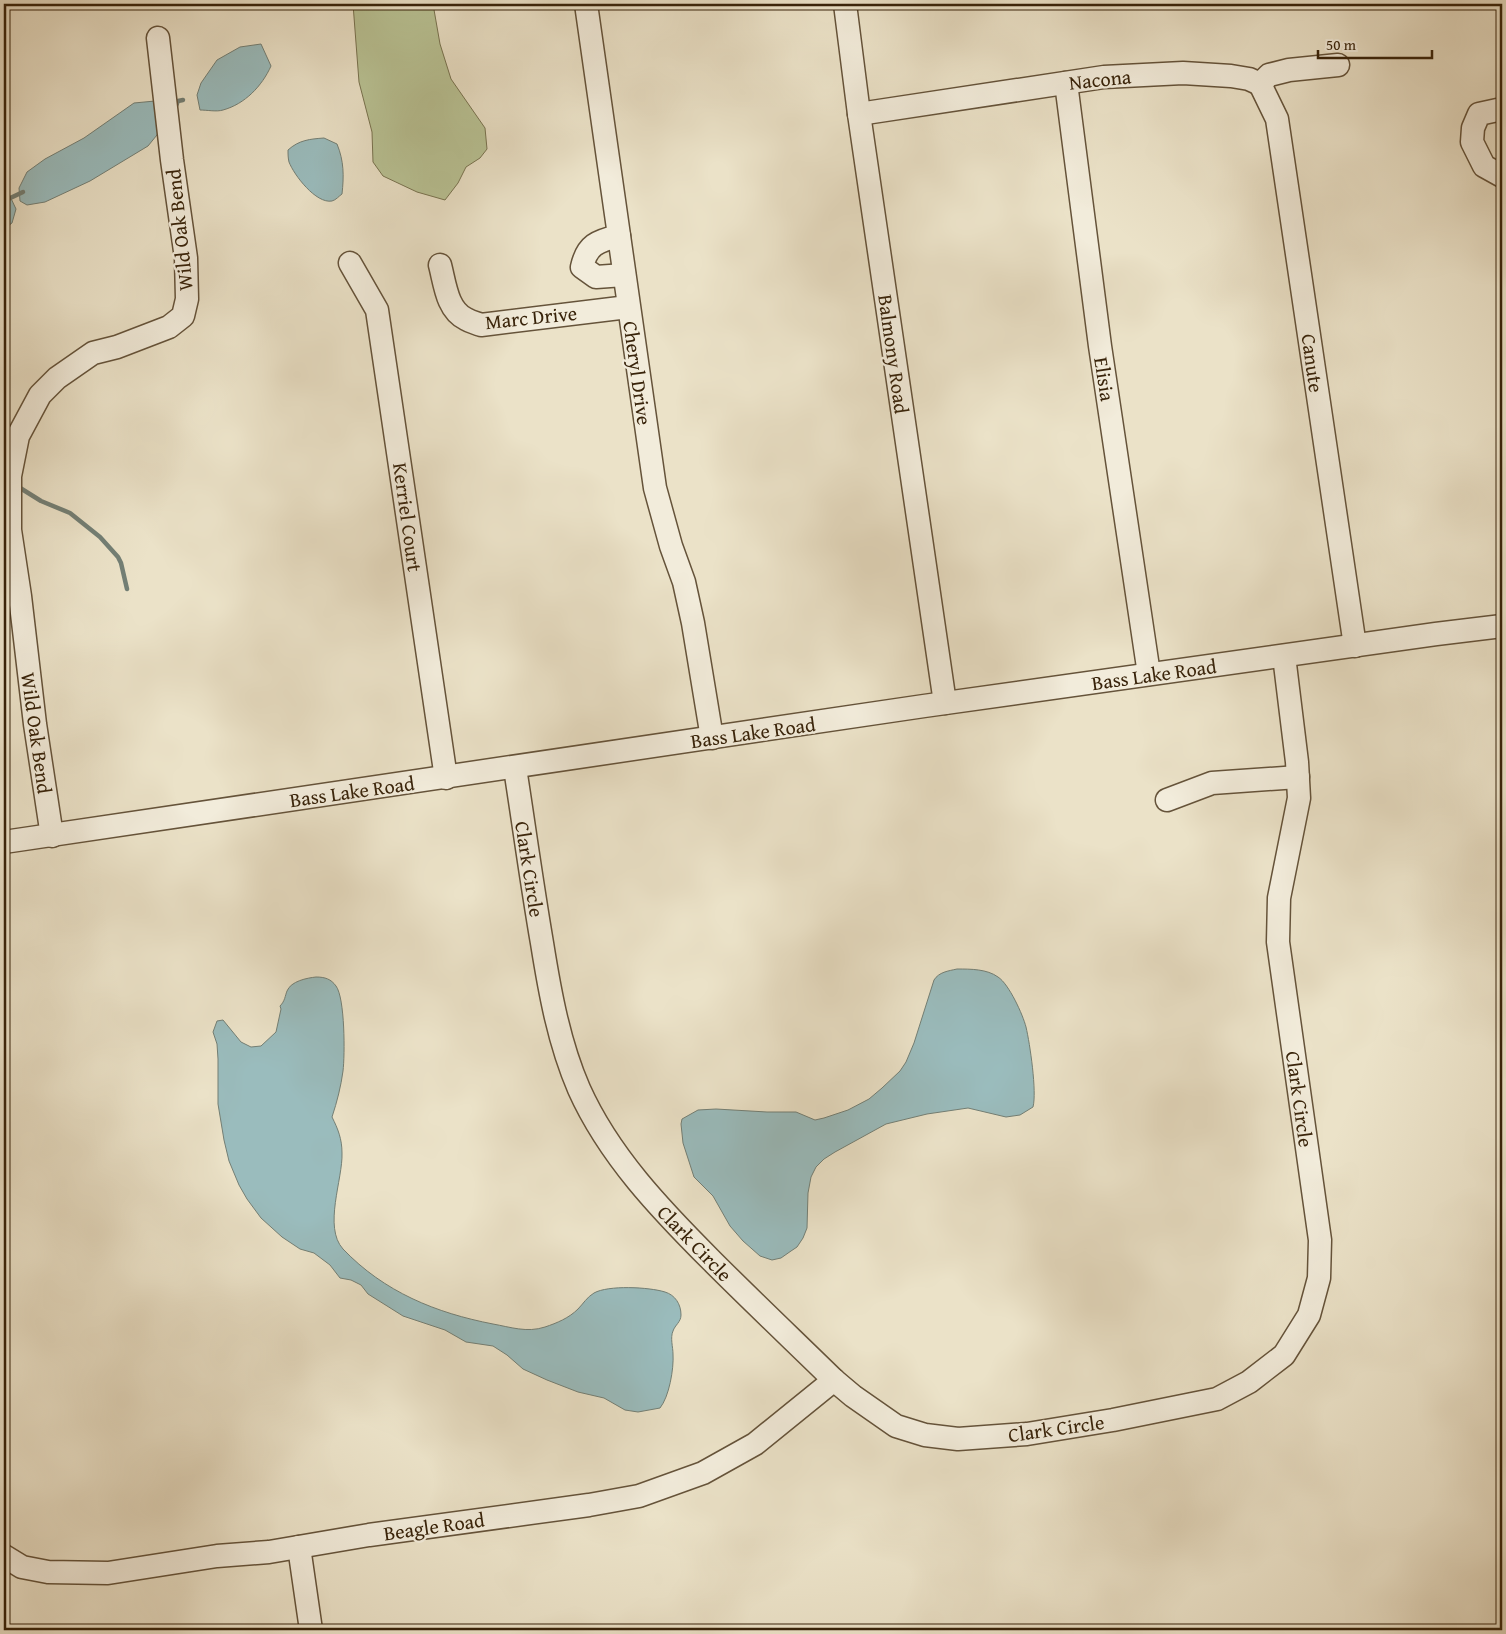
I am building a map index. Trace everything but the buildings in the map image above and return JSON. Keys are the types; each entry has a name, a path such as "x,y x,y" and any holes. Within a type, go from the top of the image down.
{"street":[{"name":"Cheryl Drive","path":"586,4 655,488 671,546 684,582 693,622 712,738"},
{"name":"Balmony Road","path":"845,4 931,618 945,703"},
{"name":"Wild Oak Bend","path":"52,836 35,724 10,530 10,476 18,436 40,395 57,378 93,353 117,348 169,327 183,316 187,299 186,258 172,160 158,38"},
{"path":"1260,84 1269,75 1289,70 1338,65"},
{"name":"Nacona","path":"859,114 1104,76 1183,73 1230,76 1248,79 1260,84"},
{"name":"Elisia","path":"1066,83 1100,346 1150,674"},
{"name":"Canute","path":"1260,84 1277,119 1355,646"},
{"path":"1502,109 1479,114 1473,128 1472,142 1484,166 1502,176"},
{"path":"619,236 602,240 586,253 582,267 596,277 624,275"},
{"name":"Kerriel Court","path":"350,263 377,310 446,778"},
{"name":"Marc Drive","path":"440,265 449,298 456,312 466,319 481,325 628,307"},
{"name":"Bass Lake Road","path":"4,842 945,703 1502,626"},
{"name":"Clark Circle","path":"515,768 550,993 562,1044 579,1089 599,1126 638,1182 685,1234 834,1380 853,1396 896,1426 926,1435 958,1439 1027,1434 1113,1420 1217,1399 1249,1382 1284,1355 1309,1315 1319,1278 1320,1240 1278,942 1279,898 1299,798 1284,656"},
{"path":"1167,800 1212,783 1298,777"},
{"name":"Beagle Road","path":"4,1556 22,1567 48,1572 108,1573 217,1556 269,1552 369,1535 589,1505 639,1496 703,1473 755,1444 834,1380"},
{"path":"300,1547 311,1630"}],"green space":[{"path":"353,4 433,4 440,44 451,79 485,128 487,149 480,158 466,167 458,183 445,200 417,192 383,176 373,162 372,132 359,82"}],"water":[{"path":"261,44 271,66 258,87 245,99 231,107 218,111 200,110 197,95 201,83 217,60 240,47"},
{"path":"155,101 161,130 148,146 90,181 45,202 27,205 20,201 19,188 27,172 45,159 84,138 134,103"},
{"path":"324,138 337,144 342,163 342,194 332,201 319,198 306,188 288,159 288,150 296,144"},
{"path":"8,192 16,209 12,223 4,229 4,193"},
{"path":"957,969 979,970 994,974 1007,986 1015,1000 1026,1027 1034,1080 1033,1107 1020,1115 1006,1117 968,1108 927,1114 886,1124 835,1152 816,1167 811,1177 808,1193 807,1228 803,1238 797,1247 781,1258 772,1260 760,1256 730,1226 713,1196 694,1177 683,1143 682,1119 698,1110 716,1109 796,1112 815,1120 848,1110 869,1099 900,1071 906,1062 936,977 947,971"},
{"path":"316,977 328,979 336,986 343,1014 343,1071 332,1117 342,1148 342,1164 334,1216 337,1240 343,1249 376,1277 412,1299 451,1314 519,1329 538,1329 567,1318 594,1293 600,1290 639,1288 669,1293 677,1300 681,1315 672,1334 672,1375 666,1397 660,1408 638,1412 625,1410 604,1398 578,1392 523,1369 493,1346 466,1342 445,1330 403,1316 368,1294 361,1285 351,1280 340,1278 330,1265 314,1253 300,1249 282,1237 261,1218 239,1185 229,1161 218,1104 217,1044 213,1032 217,1021 223,1020 241,1042 251,1047 261,1046 276,1032 280,1006 289,988 300,981"}],"waterway":[{"path":"175,108 178,101 183,100"},
{"path":"4,201 23,192"},
{"path":"17,486 41,501 70,513 100,537 118,557 127,589"}]}
